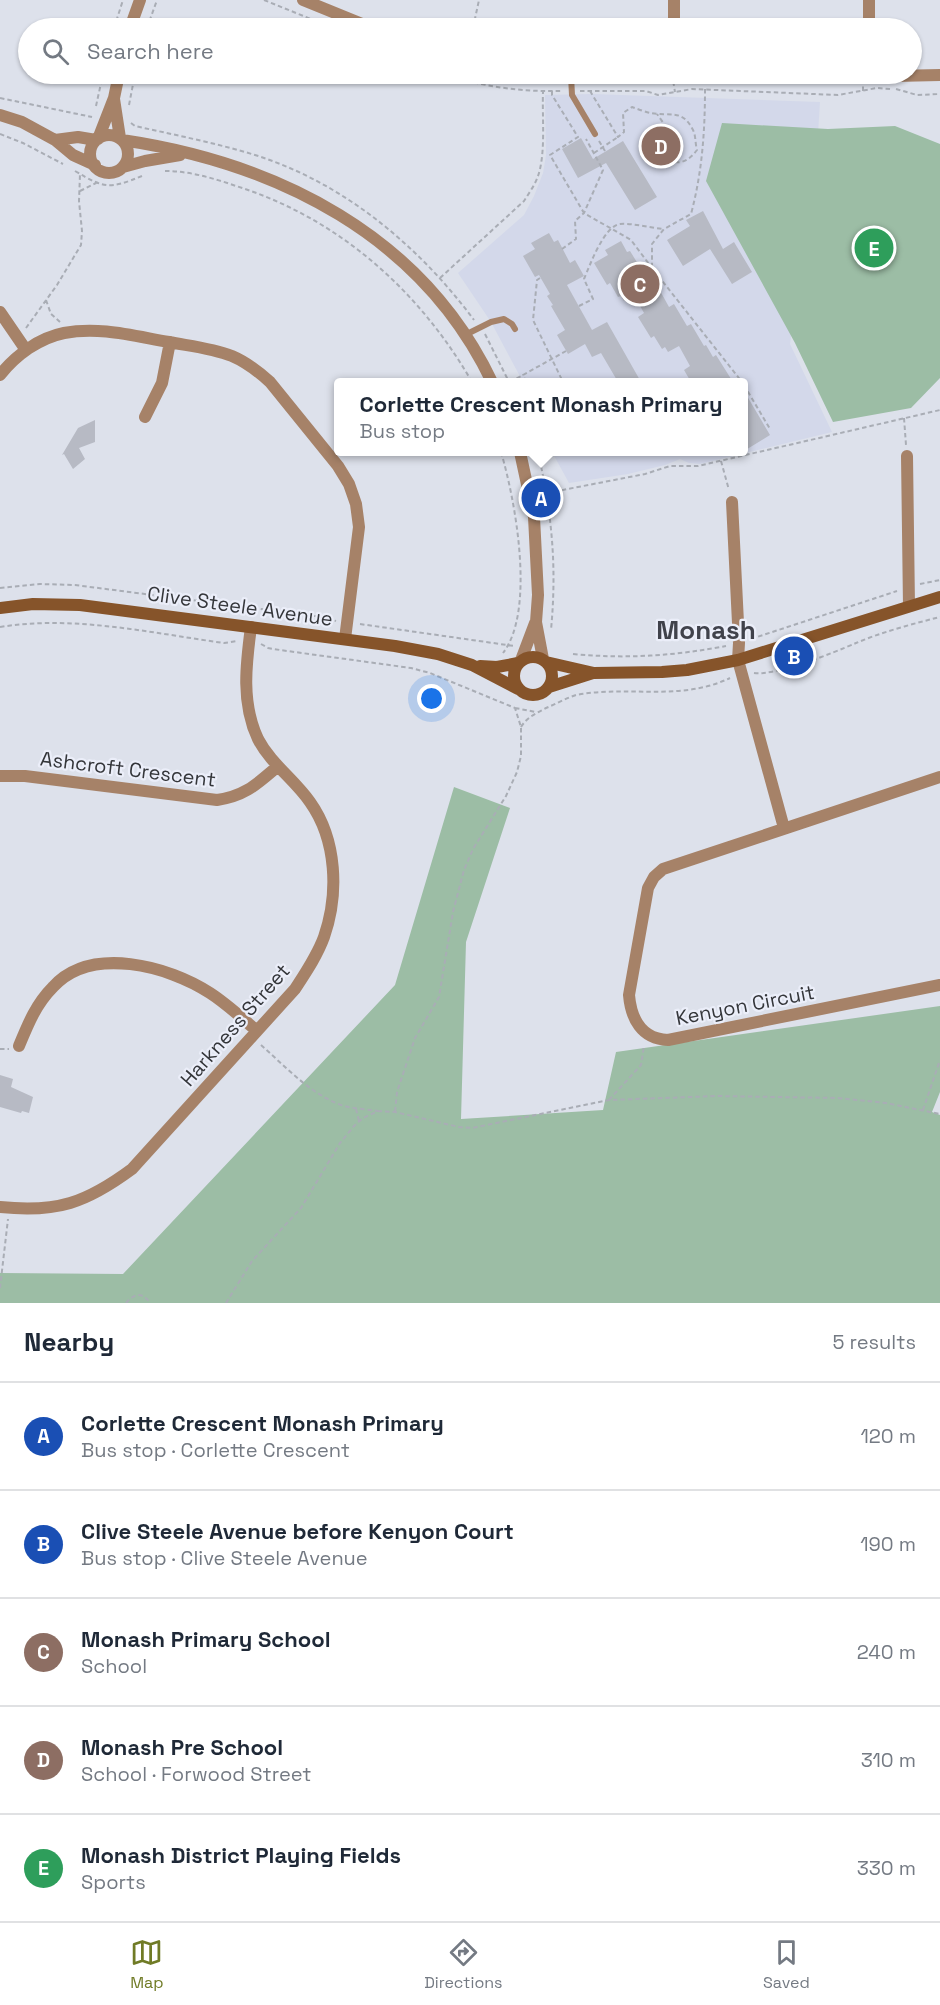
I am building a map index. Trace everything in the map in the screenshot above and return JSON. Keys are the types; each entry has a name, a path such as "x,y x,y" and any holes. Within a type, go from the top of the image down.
{"street":[{"path":"134,18 140,0"},
{"path":"303,0 347,18"},
{"path":"674,0 674,18"},
{"path":"869,0 869,18"},
{"path":"922,75 940,75"},
{"path":"95,165 91,153 114,98 117,84"},
{"path":"114,98 121,139 127,147 128,156 123,167"},
{"path":"0,115 22,122 55,140 73,155 108,172 145,161 188,154"},
{"path":"55,140 78,137 97,140 109,135 227,163 260,174 325,204 395,255 428,288 464,335 490,378"},
{"path":"0,312 26,350"},
{"path":"0,375 8,364 26,350 62,333 87,329 209,350 231,356 261,374 331,458 349,484 356,504 359,527 345,639"},
{"path":"145,417 162,383 170,342"},
{"path":"524,456 537,543 536,622 544,660 550,666 552,677 549,687"},
{"path":"907,456 909,606"},
{"path":"732,502 738,660 784,828"},
{"path":"520,661 529,657 594,673 662,672 738,660 940,597"},
{"name":"Clive Steele Avenue","path":"0,608 33,604 80,604 418,649 472,665 518,688"},
{"path":"536,622 513,673 518,688 528,695 534,695 549,687 594,673"},
{"name":"Harkness Street","path":"4,1207 26,1210 53,1208 81,1200 107,1187 143,1158 295,989 311,965 325,932 333,897 333,868 324,828 304,794 277,767 258,737 250,714 246,688 246,662 251,627"},
{"name":"Clive Steele Avenue","path":"472,665 497,667 520,661"},
{"name":"Ashcroft Crescent","path":"0,776 25,776 217,800 233,798 247,791 277,767"},
{"name":"Kenyon Circuit","path":"940,777 663,869 654,877 648,888 629,994 630,1009 639,1028 648,1035 668,1040 940,985"},
{"path":"19,1046 34,1010 54,985 70,972 98,963 138,965 182,978 210,993 254,1034"}],"lane":[{"path":"572,84 572,95 595,134"},
{"path":"464,335 491,322 504,319 515,329"}],"path":[{"path":"117,18 123,0"},
{"path":"151,18 157,0"},
{"path":"264,0 308,18"},
{"path":"475,18 478,0"},
{"path":"96,107 101,84"},
{"path":"483,84 543,92 646,91 658,95 687,89 838,95 877,88 898,89 917,95 940,94"},
{"path":"673,84 675,92"},
{"path":"863,84 863,91"},
{"path":"652,268 652,244 664,229 691,214 701,173 706,108 705,89"},
{"path":"590,91 618,137"},
{"path":"428,288 524,201 537,178 542,155 543,92"},
{"path":"552,92 578,137"},
{"path":"0,98 94,117"},
{"path":"594,153 624,132 622,113 632,107 657,114 677,114 687,121 695,133 694,142 697,150 689,160 679,163 670,161 664,155 667,128 657,114"},
{"path":"0,134 23,143 96,183 107,186 116,186 150,174"},
{"path":"542,155 550,155 584,134 603,170 584,213 575,221 576,239 562,249"},
{"path":"253,155 256,162"},
{"path":"550,155 584,213 632,240 738,378"},
{"path":"268,167 276,163"},
{"path":"158,172 186,172 247,189 300,212 342,238 380,267 414,301 442,335 469,378"},
{"path":"18,339 81,245 80,174"},
{"path":"80,190 96,183"},
{"path":"579,306 593,299 585,279 594,255 611,228 620,224 664,229"},
{"path":"540,278 537,280 533,320 561,378"},
{"path":"46,300 51,314 65,325 58,327"},
{"path":"517,378 566,351"},
{"path":"748,392 770,429"},
{"path":"748,454 940,410"},
{"path":"904,418 907,456"},
{"path":"356,623 509,645 518,608 519,560 516,517 502,456"},
{"path":"539,456 547,493 555,560 551,632"},
{"path":"547,493 645,474 670,466 698,466 738,456"},
{"path":"721,460 732,502"},
{"path":"924,583 940,580"},
{"path":"0,588 40,584 75,585 323,617 339,622"},
{"path":"753,639 900,590"},
{"path":"752,672 761,674 769,672 940,617"},
{"path":"0,627 65,623 224,643 237,640 239,644"},
{"path":"259,642 268,648 421,670 515,708 537,712"},
{"path":"569,654 609,658 650,657 684,654 728,645"},
{"path":"521,727 537,712 578,695 688,690 717,685 730,677 733,681"},
{"path":"395,1112 397,1092 415,1038 439,997 453,912 464,870 473,849 506,796 517,772 521,756 521,727 515,708"},
{"path":"254,1034 309,1088 325,1098 356,1109 395,1112 459,1127 472,1128 609,1100 717,1096 802,1096 871,1101 940,1114"},
{"path":"609,1100 641,1065 645,1041"},
{"path":"923,1110 940,1060"},
{"path":"356,1109 359,1121"},
{"path":"226,1303 252,1260 301,1208 340,1143 359,1121 378,1111"},
{"path":"0,1288 4,1207"},
{"path":"126,1303 132,1296 140,1294 150,1303"}],"shaded area":[{"path":"592,94 820,102 818,134 790,344 832,432 748,452 748,378 521,378 491,322 458,273 524,215 534,196 543,173 546,155 545,95"},
{"path":"554,456 733,456 700,464 680,459 628,474 569,483"}],"green space":[{"path":"722,123 828,129 895,126 940,144 940,378 911,408 833,422 795,343 706,181"},
{"path":"454,787 510,808 466,942 461,1119 603,1110 616,1052 940,1006 940,1092 932,1112 940,1115 940,1303 0,1303 0,1273 123,1274 395,985"}],"building":[{"path":"581,138 593,159 623,141 657,197 635,210 606,163 578,178 562,149"},
{"path":"703,211 723,249 734,242 752,272 732,284 710,249 683,266 667,240 690,226 686,220"},
{"path":"549,233 554,242 558,240 570,263 575,260 584,276 567,285 592,330 607,322 639,378 616,378 601,353 592,357 585,344 568,354 557,335 565,330 551,306 553,305 547,296 550,294 539,275 535,277 523,256 535,249 531,243"},
{"path":"621,241 643,272 648,269 669,307 674,304 687,326 691,324 704,346 706,345 713,357 716,355 730,378 689,378 684,370 690,366 679,346 668,352 665,347 662,349 654,336 651,338 638,317 644,313 634,295 624,301 621,296 618,297 610,283 607,285 594,263 608,255 605,250"},
{"path":"748,398 770,435 748,449"},
{"path":"95,420 95,442 79,448 85,459 73,469 64,454 62,455 78,428"},
{"path":"0,1075 13,1079 11,1087 33,1097 29,1113 0,1107"}],"place":[{"name":"Monash Pre School","path":"661,146"},
{"name":"Monash District Playing Fields","path":"874,248"},
{"name":"Monash Primary School","path":"640,284"},
{"name":"Corlette Crescent Monash Primary","path":"541,498"},
{"name":"Clive Steele Avenue before Kenyon Court","path":"794,656"}],"district":[{"name":"Monash","path":"706,630"}]}
